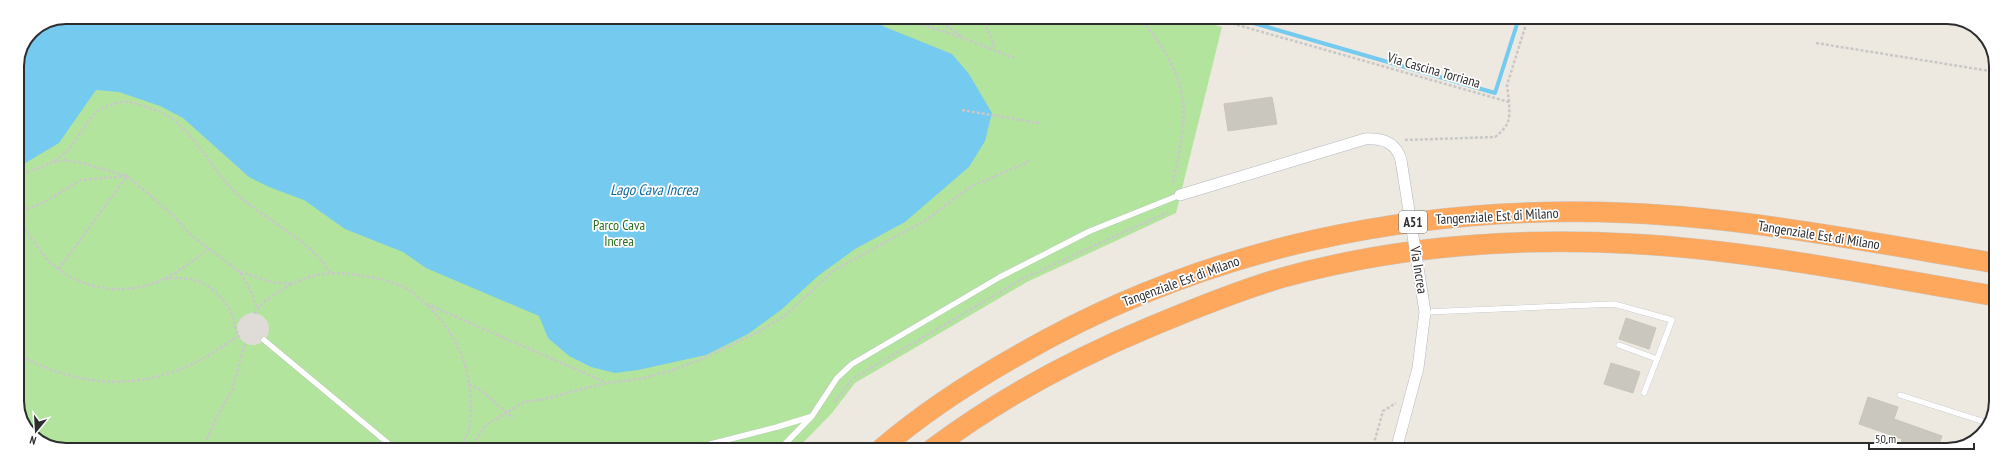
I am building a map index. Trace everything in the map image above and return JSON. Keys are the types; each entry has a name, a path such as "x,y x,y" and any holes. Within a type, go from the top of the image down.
{"highway":[{"name":"Tangenziale Est di Milano","path":"889,443 962,389 1038,343 1092,315 1176,280 1232,261 1295,244 1373,228 1450,217 1500,214 1572,212 1630,213 1773,227 1989,262"},
{"name":"Tangenziale Est di Milano","path":"941,443 960,429 1025,388 1072,362 1126,337 1200,306 1273,281 1321,268 1402,253 1483,244 1539,242 1644,245 1753,256 1989,295"}],"street":[{"path":"1176,194 1365,139 1374,138 1392,144"},
{"name":"Via Increa","path":"1392,144 1397,150 1401,160 1425,312 1418,368 1398,443"}],"lane":[{"path":"786,443 812,416 838,378 852,364 1000,277 1090,232 1176,194"},
{"path":"1425,312 1614,304 1672,320 1644,393"},
{"path":"264,340 388,443"},
{"path":"1619,345 1657,359"},
{"path":"1900,395 1983,422"},
{"path":"714,443 777,427 812,416"}],"path":[{"path":"920,24 963,38 1014,58"},
{"path":"943,24 963,38"},
{"path":"985,24 992,39 995,50"},
{"path":"1145,24 1154,33 1164,49 1176,77 1183,100 1176,194"},
{"name":"Via Cascina Torriana","path":"1234,24 1509,102"},
{"path":"1392,144 1401,140 1495,137 1503,130 1510,119 1507,85 1526,24"},
{"path":"1816,43 1989,71"},
{"path":"53,162 68,149 92,116 105,106 127,101 167,115 178,124 207,156 230,187 246,202 293,236 324,262 330,273"},
{"path":"962,110 1039,123"},
{"path":"24,172 38,169 53,162 64,160 82,163 127,176 172,214 190,234 209,250 240,272 266,281 283,284 295,282"},
{"path":"474,443 486,424 506,411 524,402 545,399 607,383 639,379 670,371 702,359 760,331 784,316 836,269 926,220 970,187 1026,163 1029,160"},
{"path":"24,210 41,204 81,180 127,176"},
{"path":"59,269 127,176"},
{"path":"833,404 852,379 1024,278 1171,211"},
{"path":"24,232 43,255 59,269 81,281 107,290 128,289 147,285 163,279 178,271 209,250"},
{"path":"240,272 251,291 257,309 256,314"},
{"path":"257,309 295,282 309,276 330,273 351,274 390,282 405,288 437,315 455,339 464,361 469,384 470,425 462,443"},
{"path":"24,357 59,373 76,378 105,382 133,382 164,375 195,362 239,336 234,328 231,310 213,289 200,281 174,277 163,279"},
{"path":"424,303 607,383"},
{"path":"206,443 232,390 245,343"},
{"path":"469,384 482,391 513,418"}],"green space":[{"name":"Parco Cava Increa","path":"66,24 1211,24 1222,27 1176,213 1027,282 855,383 832,413 803,443 66,443 52,441 34,429 27,417 24,404 24,66 27,50 36,36 43,31 50,27"}],"shaded area":[{"path":"253,313 259,314 266,320 269,329 268,335 262,342 253,345 247,344 240,338 237,329 238,323 244,316"}],"water":[{"name":"Lago Cava Increa","path":"66,24 880,24 952,54 969,74 992,113 985,141 969,167 905,222 855,249 818,276 781,310 748,334 706,355 638,370 615,373 591,367 569,356 548,338 539,316 426,268 403,252 345,229 304,200 269,187 249,177 183,118 160,106 119,92 96,90 59,143 24,164 24,66 27,50 36,36 43,31 50,27"}],"building":[{"path":"1272,97 1277,124 1228,131 1224,104"},
{"path":"1626,318 1656,328 1649,349 1619,339"},
{"path":"1611,363 1640,372 1633,393 1604,384"},
{"path":"1868,397 1898,407 1894,419 1942,436 1940,443 1901,443 1902,439 1859,424"}],"waterway":[{"path":"1257,24 1495,93 1517,24"}]}
